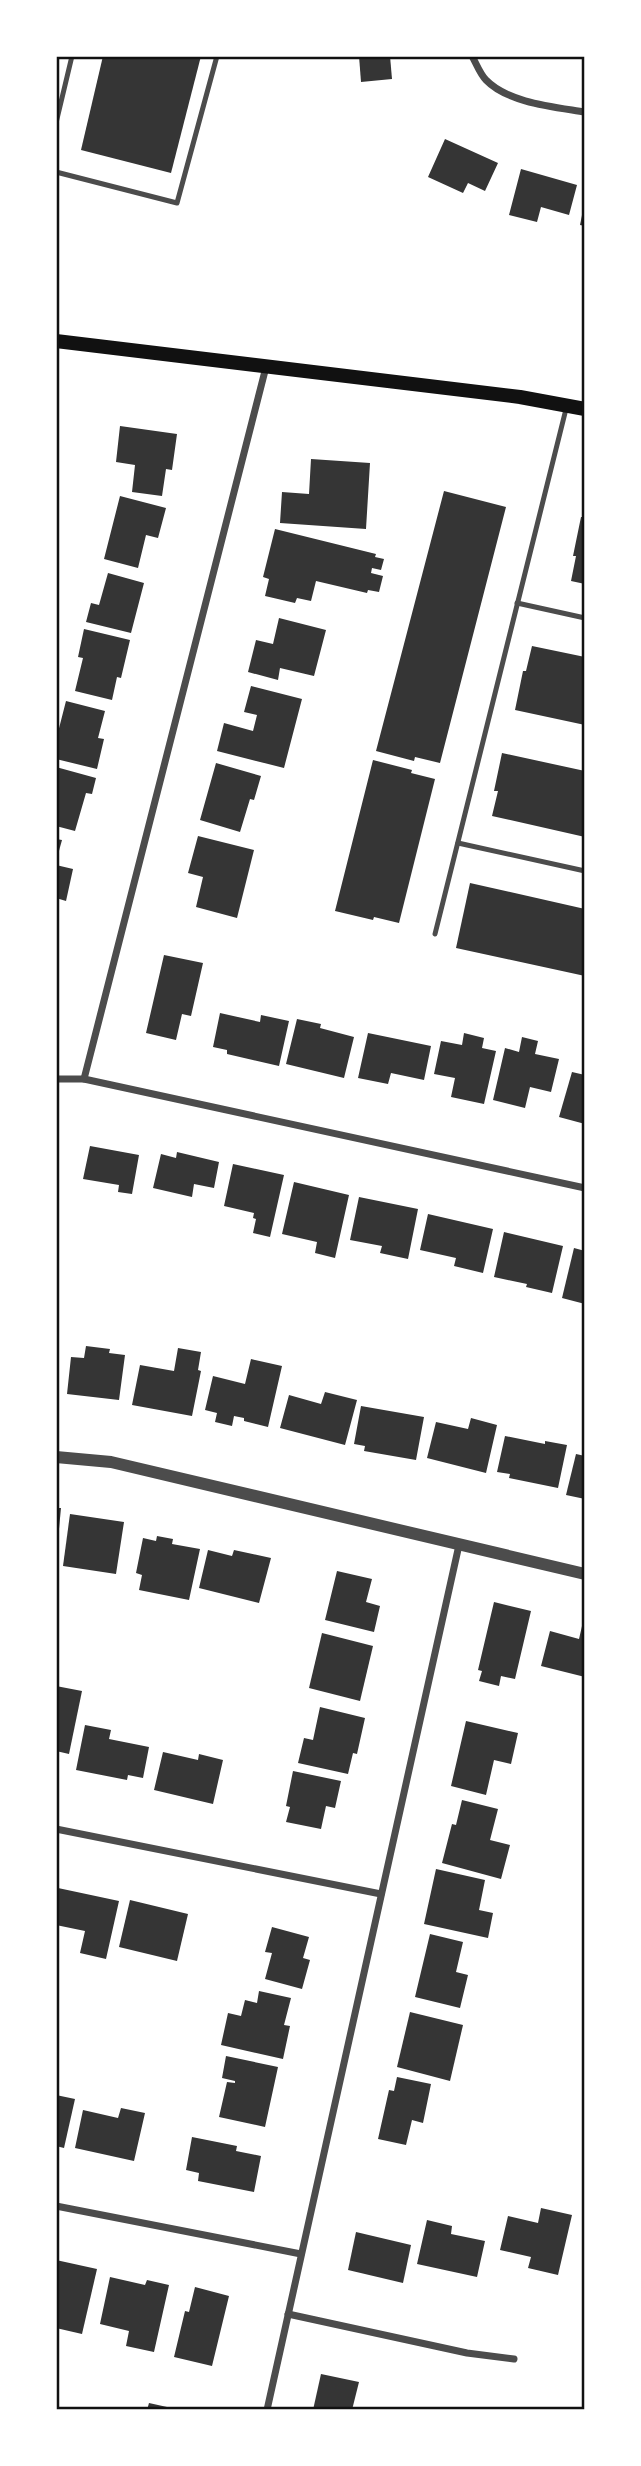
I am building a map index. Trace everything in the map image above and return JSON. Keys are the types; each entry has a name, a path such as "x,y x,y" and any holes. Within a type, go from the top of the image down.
{"main road":[{"path":"56,341 520,397 585,409"}],"street":[{"path":"472,56 486,80 508,94 536,104 585,112"},
{"path":"84,1079 266,366"},
{"path":"56,1079 84,1079 585,1188"},
{"path":"56,1457 111,1462 585,1574"},
{"path":"267,2410 459,1545"},
{"path":"56,1829 381,1894"},
{"path":"56,2206 301,2254"},
{"path":"288,2314 467,2353 514,2359"}],"lane":[{"path":"56,123 72,56"},
{"path":"56,172 177,203 217,56"},
{"path":"435,934 567,405"},
{"path":"517,603 585,618"},
{"path":"457,843 585,871"}],"building":[{"path":"103,56 201,56 171,173 81,150"},
{"path":"359,56 390,56 392,79 361,82"},
{"path":"445,139 498,163 485,191 468,183 463,193 428,177"},
{"path":"521,169 577,185 569,215 541,207 537,222 509,215"},
{"path":"585,205 585,226 580,225"},
{"path":"120,426 177,434 172,470 166,469 162,496 132,492 135,465 116,462"},
{"path":"311,459 370,463 366,529 280,523 282,492 309,494"},
{"path":"444,491 506,507 440,763 415,757 414,761 376,751"},
{"path":"120,496 166,508 158,538 146,535 138,568 104,559"},
{"path":"581,517 585,517 585,584 571,581"},
{"path":"275,529 376,554 375,557 384,559 381,570 372,568 371,573 383,576 379,592 368,590 367,593 316,581 311,601 297,598 295,603 265,596 269,579 263,577"},
{"path":"108,573 144,583 131,633 86,622 91,603 99,605"},
{"path":"279,618 326,630 314,676 280,668 278,680 248,672 256,640 273,644"},
{"path":"84,629 130,640 121,678 117,677 112,700 75,691 83,658 78,657"},
{"path":"532,646 585,657 585,725 515,710 523,671 526,671"},
{"path":"251,686 302,699 284,768 217,751 224,723 253,731 257,715 244,712"},
{"path":"66,701 105,711 98,738 104,739 97,769 56,759 56,740"},
{"path":"502,753 585,771 585,837 492,816"},
{"path":"373,760 435,779 399,923 335,911"},
{"path":"216,763 261,776 254,800 250,799 240,832 200,820"},
{"path":"56,767 96,778 92,794 86,793 75,831 56,826"},
{"path":"198,836 254,850 237,918 196,907 203,877 188,873"},
{"path":"56,839 62,840 57,858 56,858"},
{"path":"56,865 73,869 66,901 56,898"},
{"path":"470,883 585,909 585,976 456,948"},
{"path":"164,955 203,963 191,1016 182,1014 176,1040 146,1033"},
{"path":"220,1013 260,1022 261,1015 289,1021 279,1066 227,1054 227,1050 213,1047"},
{"path":"297,1019 321,1024 320,1028 354,1037 344,1078 286,1064"},
{"path":"368,1033 431,1046 424,1080 391,1073 388,1084 358,1078"},
{"path":"464,1033 484,1038 482,1048 496,1051 484,1104 451,1097 455,1078 434,1074 441,1041 462,1045"},
{"path":"522,1037 538,1041 535,1054 559,1059 551,1092 530,1087 525,1108 493,1100 505,1048 519,1052"},
{"path":"572,1072 585,1075 585,1124 559,1117"},
{"path":"90,1146 139,1155 132,1194 118,1192 119,1185 83,1179"},
{"path":"177,1152 219,1162 214,1188 194,1184 192,1197 153,1188 161,1154 176,1158"},
{"path":"233,1164 284,1175 270,1237 253,1233 256,1219 253,1218 254,1213 224,1206"},
{"path":"294,1182 349,1195 335,1258 315,1253 317,1242 282,1234"},
{"path":"359,1197 418,1209 408,1259 380,1253 382,1246 350,1240"},
{"path":"428,1214 493,1229 483,1273 454,1266 456,1258 420,1250"},
{"path":"504,1232 563,1246 552,1293 494,1277"},
{"path":"574,1248 585,1251 585,1304 562,1298"},
{"path":"86,1346 110,1349 109,1353 125,1355 119,1400 67,1394 71,1357 84,1358"},
{"path":"178,1348 201,1352 198,1370 201,1371 192,1416 132,1405 140,1365 174,1371"},
{"path":"251,1359 282,1366 268,1427 234,1416 232,1426 215,1422 217,1413 205,1410 213,1376 245,1384"},
{"path":"325,1392 357,1400 345,1445 280,1428 289,1395 321,1404"},
{"path":"361,1406 424,1417 416,1460 364,1451 365,1446 354,1444"},
{"path":"471,1418 497,1425 486,1473 427,1458 436,1422 468,1429"},
{"path":"505,1436 545,1444 545,1441 567,1445 558,1488 509,1478 510,1474 497,1472"},
{"path":"576,1454 585,1456 585,1499 566,1495"},
{"path":"56,1508 61,1508 58,1539 56,1539"},
{"path":"70,1514 124,1522 116,1574 63,1566"},
{"path":"157,1536 173,1539 172,1544 200,1549 189,1600 139,1590 142,1575 136,1573 143,1538 156,1541"},
{"path":"208,1550 232,1556 234,1550 271,1558 259,1603 199,1588"},
{"path":"337,1571 372,1579 366,1602 380,1606 374,1632 325,1620"},
{"path":"494,1602 531,1611 515,1679 501,1676 499,1686 479,1681 482,1671 478,1670"},
{"path":"582,1626 585,1627 585,1677 541,1666 550,1631 579,1639"},
{"path":"322,1633 373,1646 360,1701 309,1688"},
{"path":"56,1686 82,1691 69,1754 56,1751"},
{"path":"320,1707 365,1718 357,1754 353,1753 348,1774 298,1763 304,1738 313,1740"},
{"path":"466,1721 518,1733 511,1764 494,1760 486,1795 451,1786"},
{"path":"85,1725 111,1730 109,1739 149,1747 143,1778 128,1775 127,1780 76,1770"},
{"path":"163,1752 198,1760 199,1754 223,1760 213,1804 154,1790"},
{"path":"293,1771 341,1781 335,1808 326,1806 321,1829 286,1822 290,1807 286,1806"},
{"path":"462,1800 498,1809 490,1840 510,1845 501,1879 442,1863 452,1824 456,1825"},
{"path":"436,1869 485,1880 479,1910 493,1913 488,1938 424,1924"},
{"path":"58,1888 119,1901 106,1959 80,1953 85,1931 56,1925"},
{"path":"130,1900 188,1914 177,1961 119,1947"},
{"path":"272,1927 309,1937 303,1958 310,1960 302,1989 265,1979 272,1953 265,1952"},
{"path":"430,1934 463,1942 456,1972 468,1975 460,2008 415,1997"},
{"path":"259,1991 291,1998 284,2025 290,2026 283,2059 221,2045 228,2013 241,2016 245,2000 257,2003"},
{"path":"410,2012 463,2025 450,2081 397,2067"},
{"path":"226,2056 278,2067 265,2127 219,2117 227,2082 235,2083 222,2078"},
{"path":"397,2077 431,2084 423,2123 412,2120 406,2145 378,2139 389,2090 394,2091"},
{"path":"56,2095 75,2099 64,2148 56,2146"},
{"path":"121,2108 145,2113 134,2161 75,2148 83,2110 118,2118"},
{"path":"192,2137 237,2146 236,2151 261,2156 254,2192 198,2181 199,2173 186,2170"},
{"path":"541,2208 572,2215 558,2275 528,2268 531,2257 500,2250 508,2216 538,2223"},
{"path":"427,2220 452,2226 451,2234 485,2241 477,2277 417,2264"},
{"path":"356,2232 411,2245 403,2283 348,2270"},
{"path":"56,2260 97,2269 82,2334 56,2328"},
{"path":"110,2277 145,2285 147,2280 169,2285 154,2352 126,2346 129,2331 100,2324"},
{"path":"195,2287 229,2296 212,2366 174,2357 185,2311 189,2312"},
{"path":"321,2374 359,2382 352,2410 313,2410"},
{"path":"149,2403 176,2409 176,2410 147,2410"}]}
